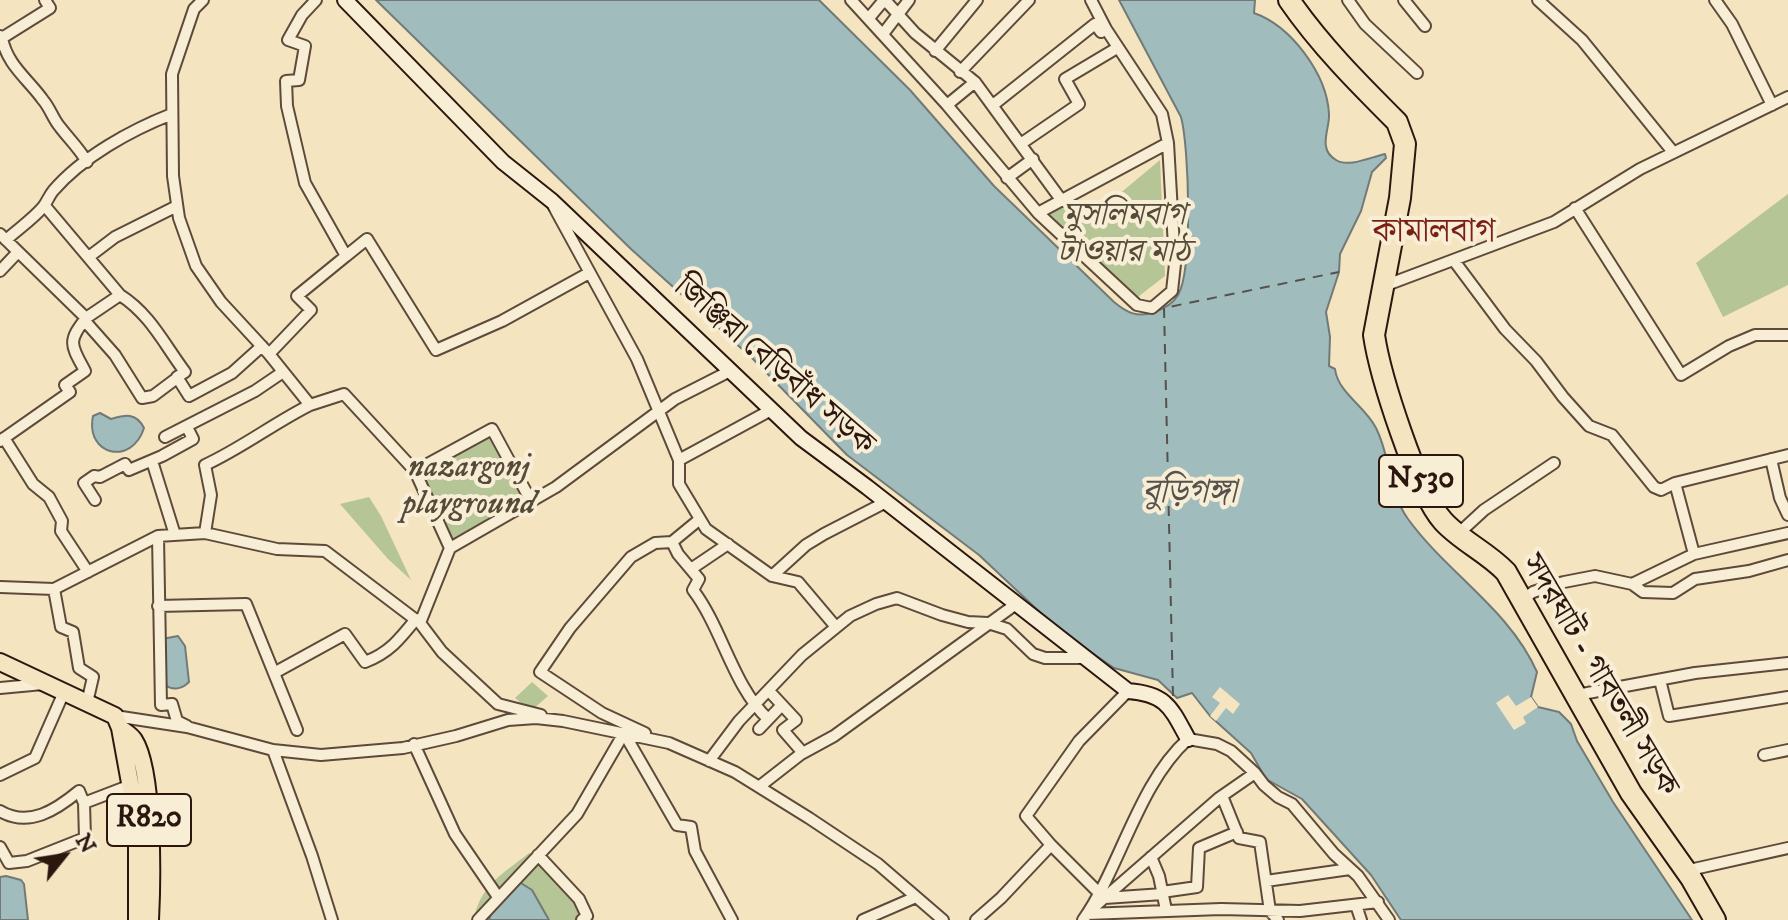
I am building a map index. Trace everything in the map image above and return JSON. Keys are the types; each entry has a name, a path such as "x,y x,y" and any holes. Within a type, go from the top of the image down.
{"highway":[{"name":"সদরঘাট - গাবতলী সড়ক","path":"1289,0 1326,49 1397,122 1402,132 1405,144 1400,198 1374,335 1376,351 1402,433 1430,502 1445,523 1492,557 1506,572 1631,793 1715,920"}],"main road":[{"path":"0,662 87,703 118,722"},
{"name":"R820","path":"118,722 137,821 137,920"},
{"name":"R820","path":"118,722 133,738 141,756 145,779 150,829 150,920"}],"street":[{"path":"45,0 50,8 1,37 4,50 87,162"},
{"path":"203,0 194,9 172,74 173,176 179,218 196,266 221,302 310,405"},
{"path":"316,0 302,15 288,40 305,46 299,80 286,81 287,106 305,183 346,256"},
{"name":"জিঞ্জিরা বেড়িবাঁধ সড়ক","path":"345,0 503,162 552,201 728,372 801,438 1128,691 1171,700 1188,739"},
{"path":"851,0 947,105 1038,213 1137,305 1152,308 1172,291 1175,264 1168,143 1162,114 1117,48 1091,0"},
{"path":"869,18 885,0 935,51 975,82 1062,201"},
{"path":"883,34 909,0"},
{"path":"935,51 977,0"},
{"path":"960,72 1029,0"},
{"path":"1348,0 1365,24 1417,73"},
{"path":"1404,0 1425,26"},
{"path":"1538,0 1582,40 1673,152"},
{"path":"1715,0 1732,24 1772,105"},
{"path":"993,105 1095,24 1101,32 1106,29"},
{"path":"1022,143 1077,106 1078,102 1065,79 1117,48"},
{"path":"947,105 975,82"},
{"path":"1384,286 1455,262 1554,222 1673,152 1788,97"},
{"path":"45,206 120,295 134,304 152,324 185,372 153,396 142,398 115,355 85,319 3,237 45,206 52,192 87,162 124,136 172,114"},
{"path":"1038,213 1168,143"},
{"path":"1007,178 1033,159"},
{"path":"552,201 637,359 679,460 679,484 706,529 772,576 798,582 836,627"},
{"path":"90,256 115,237 177,206"},
{"path":"1575,208 1683,376 1729,346 1755,335 1788,335"},
{"path":"177,378 189,396 232,373 265,350 311,310 297,296 367,239 436,350 502,321 589,273"},
{"path":"0,271 18,252"},
{"path":"1455,262 1505,329 1589,426 1612,435 1654,487 1661,490 1675,483 1788,455"},
{"path":"88,572 61,531 62,521 49,497 33,484 2,440 70,392 65,385 85,371 72,347 73,334 85,319 120,295"},
{"path":"165,437 255,391 283,372"},
{"path":"274,673 345,634 365,662 382,656 418,621 450,548 556,487 675,399 728,372"},
{"path":"205,533 211,495 205,465 285,417 344,394 415,471 450,548"},
{"path":"679,460 771,410"},
{"path":"95,500 84,483 125,464 129,470 152,461 193,439 187,427"},
{"path":"415,471 492,429 531,501"},
{"path":"1771,459 1780,498 1788,515"},
{"path":"152,461 175,535"},
{"path":"1458,534 1484,510 1554,463"},
{"path":"1675,483 1694,554"},
{"path":"772,576 815,539 886,502"},
{"path":"700,519 672,542 655,543 631,557 570,628 540,672 602,713 760,786 878,864 943,920"},
{"path":"0,587 54,589 158,536 205,533 277,549 325,551 418,621 442,652 498,704 669,743"},
{"path":"1632,584 1694,554 1788,533"},
{"path":"158,536 161,705 172,704 177,721 187,727"},
{"path":"672,542 699,579 693,590 708,609 717,635 754,706 768,719"},
{"path":"691,569 728,544"},
{"path":"1523,599 1554,585 1595,576 1632,584 1643,592 1673,593 1695,579 1749,571 1788,560"},
{"path":"54,589 61,627 73,632 79,668 93,677 87,703"},
{"path":"709,761 739,721 802,655 867,607 897,598 968,622 988,623 1007,629 1033,654 1045,658 1085,658"},
{"path":"158,606 246,604 297,730"},
{"path":"760,786 1016,604"},
{"path":"1577,695 1695,673 1788,663"},
{"path":"1660,680 1669,716 1788,697"},
{"path":"0,688 45,684"},
{"path":"769,691 796,720 783,730 803,753"},
{"path":"1128,691 1079,741 1026,816 1102,896 1162,893 1197,887 1199,848 1237,832"},
{"path":"0,775 35,758 64,692"},
{"path":"759,729 782,705"},
{"path":"118,722 187,727 273,750 321,755 414,744 456,736 508,720 536,718 563,721"},
{"path":"478,920 577,814 624,733"},
{"path":"624,733 677,825 691,827 695,851 732,920"},
{"path":"1102,896 1140,807 1174,752 1188,739 1217,744 1231,751 1264,785 1292,804 1378,902 1388,920"},
{"path":"414,744 455,834 498,897"},
{"path":"273,750 332,920"},
{"path":"1764,755 1788,750"},
{"path":"1085,917 1102,896 1222,796 1255,773"},
{"path":"84,803 131,785"},
{"path":"0,811 25,819 56,810 79,791 84,803 85,838 27,861 9,863 0,847"},
{"path":"1222,796 1239,838 1260,842 1270,911 1278,920"},
{"path":"976,920 1051,845"},
{"path":"1685,871 1788,848"},
{"path":"538,855 579,899 587,916 582,920"},
{"path":"1151,857 1166,910"},
{"path":"1266,881 1350,869"},
{"path":"863,920 916,897"},
{"path":"1085,917 1151,915 1166,910 1270,911 1378,902"},
{"path":"1356,905 1361,920"}],"green space":[{"name":"মুসলিমবাগ টাওয়ার মাঠ","path":"1160,160 1165,276 1134,300 1045,214 1063,205 1077,210 1118,195"},
{"path":"1788,194 1788,285 1723,317 1696,263"},
{"name":"nazargonj playground","path":"492,429 531,501 450,548 415,471"},
{"path":"369,497 411,580 388,559 340,504"},
{"path":"532,682 548,696 531,711 515,698"},
{"path":"529,853 549,862 557,870 583,920 474,920 487,889"}],"water":[{"name":"বুড়িগঙ্গা","path":"376,0 819,0 910,90 994,186 1114,302 1128,312 1143,315 1171,304 1183,281 1188,235 1186,154 1181,117 1119,0 1255,0 1254,13 1268,19 1293,40 1305,53 1322,83 1329,114 1326,145 1330,155 1347,163 1385,154 1386,158 1372,172 1361,211 1340,254 1339,272 1326,312 1330,337 1329,366 1335,369 1341,385 1376,428 1393,486 1408,519 1511,629 1537,672 1531,697 1538,707 1559,712 1571,724 1577,741 1613,802 1692,920 1401,920 1371,875 1302,799 1266,779 1251,753 1210,716 1192,693 1177,698 1158,680 1114,668 1060,631 979,555 847,455 752,358 631,249"},
{"path":"100,413 111,419 125,416 137,419 144,428 138,440 130,448 120,451 102,447 92,430 93,416"},
{"path":"178,636 185,646 189,682 174,689 165,685 162,639"},
{"path":"0,877 21,880 24,884 28,920 0,920"},
{"path":"516,880 532,890 549,920 489,920 492,910"}],"pier":[{"path":"1220,687 1240,704 1233,714 1226,708 1216,721 1210,716 1220,703 1212,697"},
{"path":"1508,695 1516,706 1531,697 1538,707 1523,717 1526,723 1514,730 1496,703"}],"ferry route":[{"path":"1173,696 1164,308 1339,272"}],"district":[{"name":"কামালবাগ","path":"1434,234"}]}
